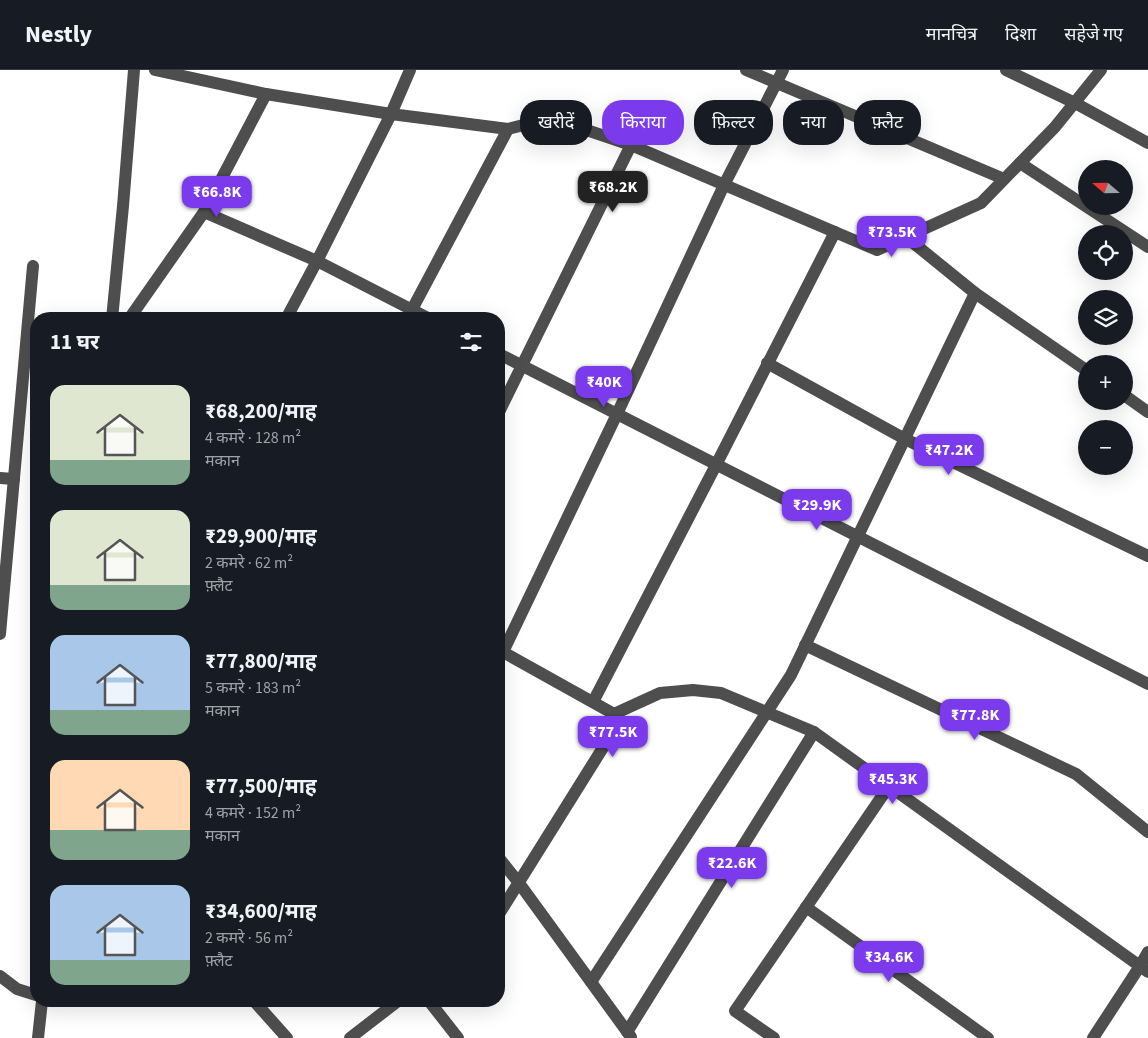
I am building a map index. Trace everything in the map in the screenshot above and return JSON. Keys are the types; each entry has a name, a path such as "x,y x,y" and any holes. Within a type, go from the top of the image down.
{"street":[{"path":"113,312 134,70"},
{"path":"155,70 266,94 391,114 508,129 551,118 602,135"},
{"path":"290,312 391,114 410,70"},
{"path":"746,70 1004,179"},
{"path":"505,643 617,414 724,185 783,70"},
{"path":"1006,70 1075,103 1148,143"},
{"path":"505,400 631,145 877,250 980,203 1055,128 1101,70"},
{"path":"134,312 204,212 266,94"},
{"path":"410,312 508,129"},
{"path":"1020,163 1148,247"},
{"path":"204,212 317,261 406,312"},
{"path":"593,702 834,232"},
{"path":"906,237 975,293 1078,364"},
{"path":"0,634 33,266"},
{"path":"591,982 790,675 975,293"},
{"path":"505,357 1148,684"},
{"path":"768,363 905,439 1148,556"},
{"path":"1133,402 1148,412"},
{"path":"0,478 14,479"},
{"path":"806,645 1076,774 1148,832"},
{"path":"505,653 614,714 619,722 505,904"},
{"path":"614,714 660,693 693,690 721,693 814,732 1144,969"},
{"path":"505,866 629,1035 814,732"},
{"path":"774,1038 734,1011 889,786"},
{"path":"806,907 988,1038"},
{"path":"1093,1038 1144,969 1148,952"},
{"path":"0,976 30,994"},
{"path":"36,1007 38,1038"},
{"path":"259,1007 287,1038"},
{"path":"350,1038 390,1007"},
{"path":"434,1007 458,1038"}]}
